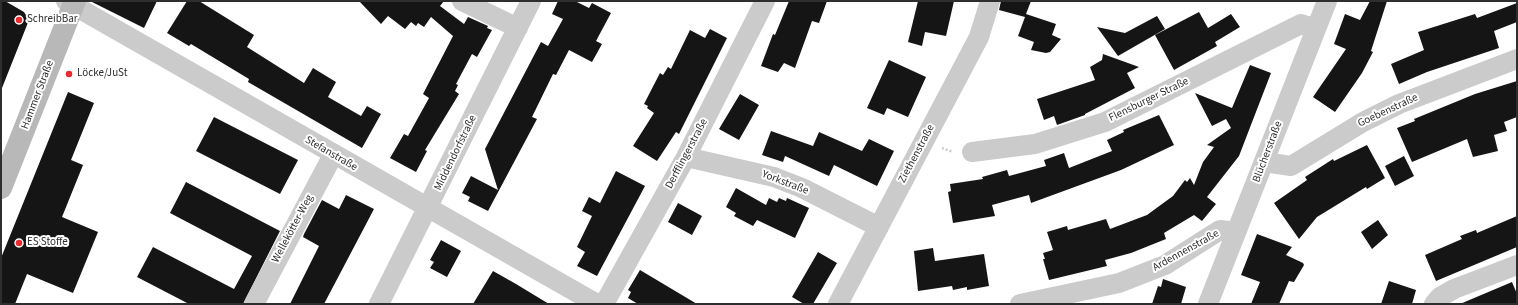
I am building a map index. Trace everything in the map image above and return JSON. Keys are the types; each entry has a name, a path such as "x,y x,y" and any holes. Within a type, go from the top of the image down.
{"main road":[{"name":"Hammer Straße","path":"1,188 72,2"}],"street":[{"path":"462,1 518,28"},
{"name":"Middendorfstraße","path":"379,304 428,209 531,1"},
{"name":"Derfflingerstraße","path":"604,304 686,157 764,1"},
{"name":"Ziethenstraße","path":"838,304 979,37 990,1"},
{"name":"Blücherstraße","path":"1208,304 1327,1"},
{"name":"Stefanstraße","path":"72,2 428,209 597,304"},
{"name":"Flensburger Straße","path":"972,152 1035,144 1105,122 1301,24 1316,29"},
{"name":"Goebenstraße","path":"1264,162 1291,166 1363,122 1399,104 1517,59"},
{"name":"Wellekötter-Weg","path":"254,304 333,154"},
{"name":"Yorkstraße","path":"686,157 774,177 802,188 878,227"},
{"name":"Ardennenstraße","path":"1020,304 1119,282 1165,265 1220,230 1236,232"},
{"path":"1434,304 1440,297 1454,289 1517,265"}],"building":[{"path":"1,1 5,1 24,12 29,20 2,88"},
{"path":"90,1 157,1 144,28"},
{"path":"187,1 199,1 254,35 247,47 304,83 313,68 336,82 328,97 361,116 367,106 381,114 362,148 248,82 249,79 191,44 189,46 167,33"},
{"path":"359,1 444,1 440,6 464,24 468,17 488,26 487,28 492,30 477,57 472,54 456,84 458,85 455,91 459,94 425,150 427,151 416,172 390,158 404,134 408,136 429,98 423,94 453,36 431,17 424,27 418,23 416,26 411,22 405,29 388,16 381,24"},
{"path":"558,1 575,1 589,8 592,3 611,13 596,41 602,44 592,62 569,50 556,75 553,74 532,117 537,119 488,211 468,201 470,197 462,193 471,176 498,190 485,149 541,42 548,46 563,19 552,14"},
{"path":"789,1 827,1 819,23 812,21 795,68 784,63 778,72 761,66 773,34 775,35"},
{"path":"918,1 954,1 946,36 925,32 922,46 908,42"},
{"path":"1001,1 1031,1 1026,14 1056,24 1052,35 1061,39 1050,52 1046,53 1031,50 1034,42 1018,36 1025,17 999,10"},
{"path":"1370,1 1387,1 1371,51 1373,52 1362,73 1335,112 1313,97 1346,49 1334,44 1345,14 1360,20"},
{"path":"1517,3 1517,22 1494,31 1499,48 1427,72 1399,84 1391,64 1424,50 1418,32 1475,14 1477,18"},
{"path":"1199,12 1208,28 1231,14 1240,27 1215,42 1217,46 1174,70 1155,35"},
{"path":"1157,16 1165,29 1118,56 1097,27 1125,33"},
{"path":"710,29 727,38 679,134 676,132 657,161 633,146 654,113 644,104 660,73 663,75 668,67 671,69 690,30 705,38"},
{"path":"1103,54 1139,67 1127,73 1135,88 1085,115 1057,125 1054,116 1044,120 1037,99 1095,80 1090,67 1102,60"},
{"path":"889,60 926,77 908,117 887,108 884,115 867,108"},
{"path":"1250,65 1271,73 1239,156 1207,197 1216,204 1202,221 1194,215 1164,233 1166,239 1131,253 1105,260 1107,266 1049,280 1043,259 1045,259 1043,253 1053,250 1047,232 1067,226 1068,230 1106,219 1110,229 1147,215 1173,196 1185,180 1187,182 1190,178 1194,185 1203,162 1214,147 1207,145 1231,128 1226,119 1212,126 1195,93 1232,108"},
{"path":"1517,81 1517,117 1504,122 1507,131 1494,135 1498,151 1473,157 1467,139 1412,162 1397,128 1415,121 1414,119 1475,94"},
{"path":"68,92 94,103 71,160 83,165 62,217 98,232 73,293 27,274 15,304 1,304 1,258"},
{"path":"740,94 759,105 739,140 719,129"},
{"path":"1159,115 1174,145 1121,170 1031,203 1029,195 992,205 995,216 953,223 948,192 951,191 950,184 983,179 982,177 1007,170 1009,176 1046,166 1044,160 1064,153 1069,168 1112,151 1107,140 1124,132 1123,130"},
{"path":"214,117 298,160 280,194 196,151"},
{"path":"771,131 813,146 819,132 862,151 869,139 894,151 877,186 834,165 829,176 785,156 783,162 762,155"},
{"path":"1367,145 1385,178 1367,189 1366,187 1317,217 1299,239 1274,203 1307,180 1305,177 1333,159 1334,161"},
{"path":"1404,156 1414,176 1395,186 1385,166"},
{"path":"616,171 645,186 597,276 577,266 585,252 577,247 592,216 582,211 589,197 600,203"},
{"path":"186,182 280,231 243,304 189,304 137,277 153,247 234,289 252,256 170,213"},
{"path":"736,188 766,205 769,198 777,202 779,198 786,201 787,198 809,208 795,238 757,220 753,226 734,216 736,213 726,207"},
{"path":"346,195 374,209 324,304 290,304 319,246 303,237 304,234 322,200 339,209"},
{"path":"678,203 702,216 692,235 668,222"},
{"path":"1517,216 1517,247 1436,281 1425,255 1462,239 1460,236 1476,230 1477,233"},
{"path":"1378,220 1388,235 1372,249 1361,232"},
{"path":"1257,234 1292,247 1286,255 1303,263 1304,265 1294,282 1289,281 1279,304 1251,304 1260,282 1241,275"},
{"path":"441,240 461,251 447,277 430,268 434,262 430,260"},
{"path":"933,248 935,261 984,254 989,286 967,290 967,287 953,290 952,286 918,291 914,251"},
{"path":"818,252 837,263 813,304 804,304 792,297"},
{"path":"640,270 697,304 638,304 628,298 631,292 628,290"},
{"path":"493,271 516,284 549,304 473,304"},
{"path":"1163,279 1186,287 1181,304 1152,304 1158,286 1161,287"},
{"path":"1389,281 1416,290 1412,304 1381,304"},
{"path":"1512,282 1517,294 1517,304 1460,304"}],"place":[{"name":"SchreibBar","path":"19,20"},
{"name":"Löcke/JuSt","path":"69,74"},
{"name":"ES Stoffe","path":"19,243"}]}
